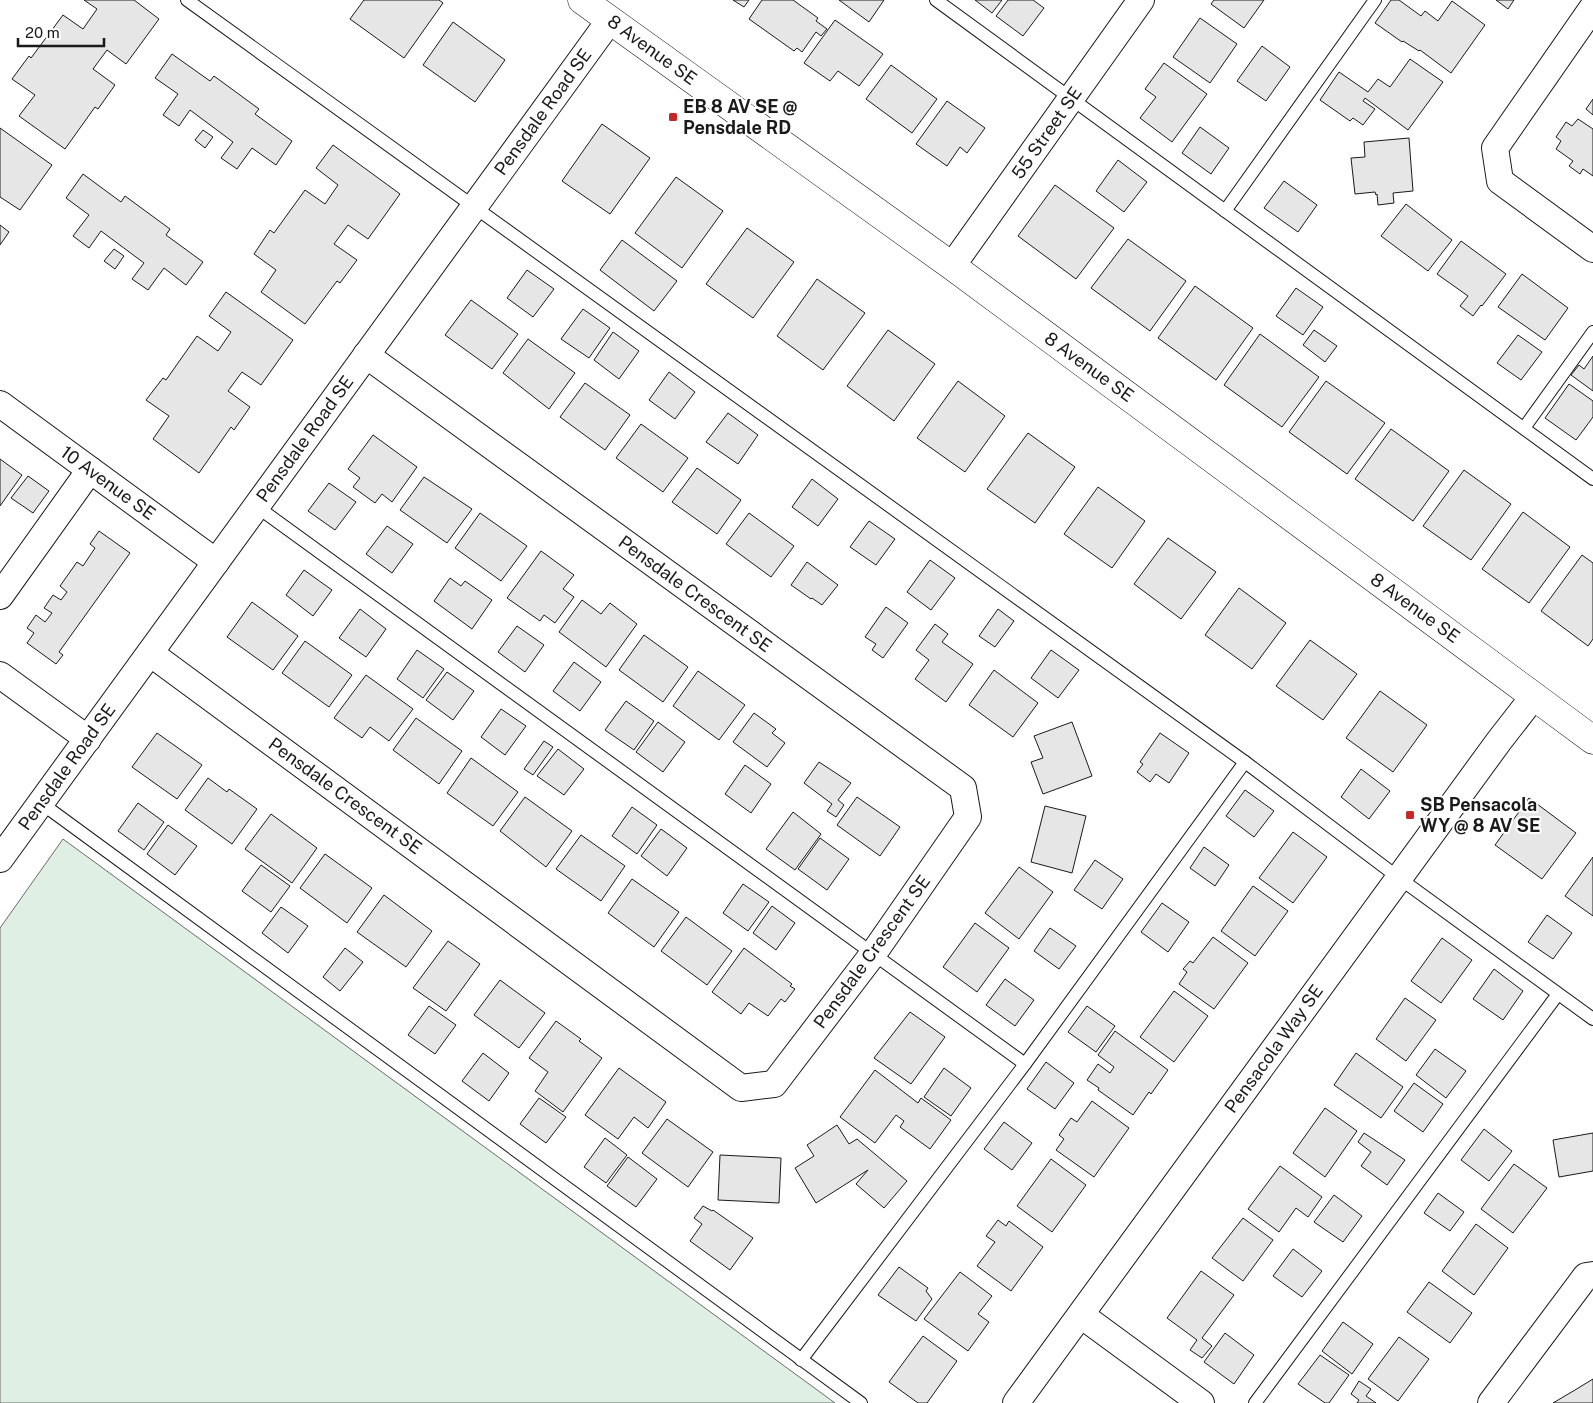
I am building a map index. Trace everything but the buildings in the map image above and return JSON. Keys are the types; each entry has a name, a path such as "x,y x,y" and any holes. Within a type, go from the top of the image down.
{"street":[{"name":"8 Avenue SE","path":"582,0 952,266 1593,740"},
{"name":"55 Street SE","path":"952,266 1141,0"},
{"path":"1593,7 1495,148 1500,181 1593,249"},
{"name":"Pensdale Road SE","path":"0,859 610,20"},
{"name":"Pensdale Crescent SE","path":"150,653 741,1088 774,1084 873,954 968,817 963,788 366,355"},
{"name":"10 Avenue SE","path":"0,404 216,562"},
{"path":"0,596 90,470"},
{"path":"0,675 88,739"},
{"name":"Pensacola Way SE","path":"1016,1403 1499,741 1534,696"},
{"path":"1491,1403 1586,1276 1593,1275"},
{"path":"1081,1315 1201,1403"}],"lane":[{"path":"187,0 1245,762 1399,878 1593,1019"},
{"path":"936,0 1593,479"},
{"path":"1225,210 1375,0"},
{"path":"1524,428 1593,332"},
{"path":"256,506 1025,1064"},
{"path":"802,1360 1025,1064 1245,762"},
{"path":"41,803 861,1403"},
{"path":"1255,1403 1558,994"}],"green space":[{"path":"63,839 835,1403 0,1403 0,928"}],"place":[{"name":"EB 8 AV SE @ Pensdale RD","path":"673,117"},
{"name":"SB Pensacola WY @ 8 AV SE","path":"1410,815"}]}
